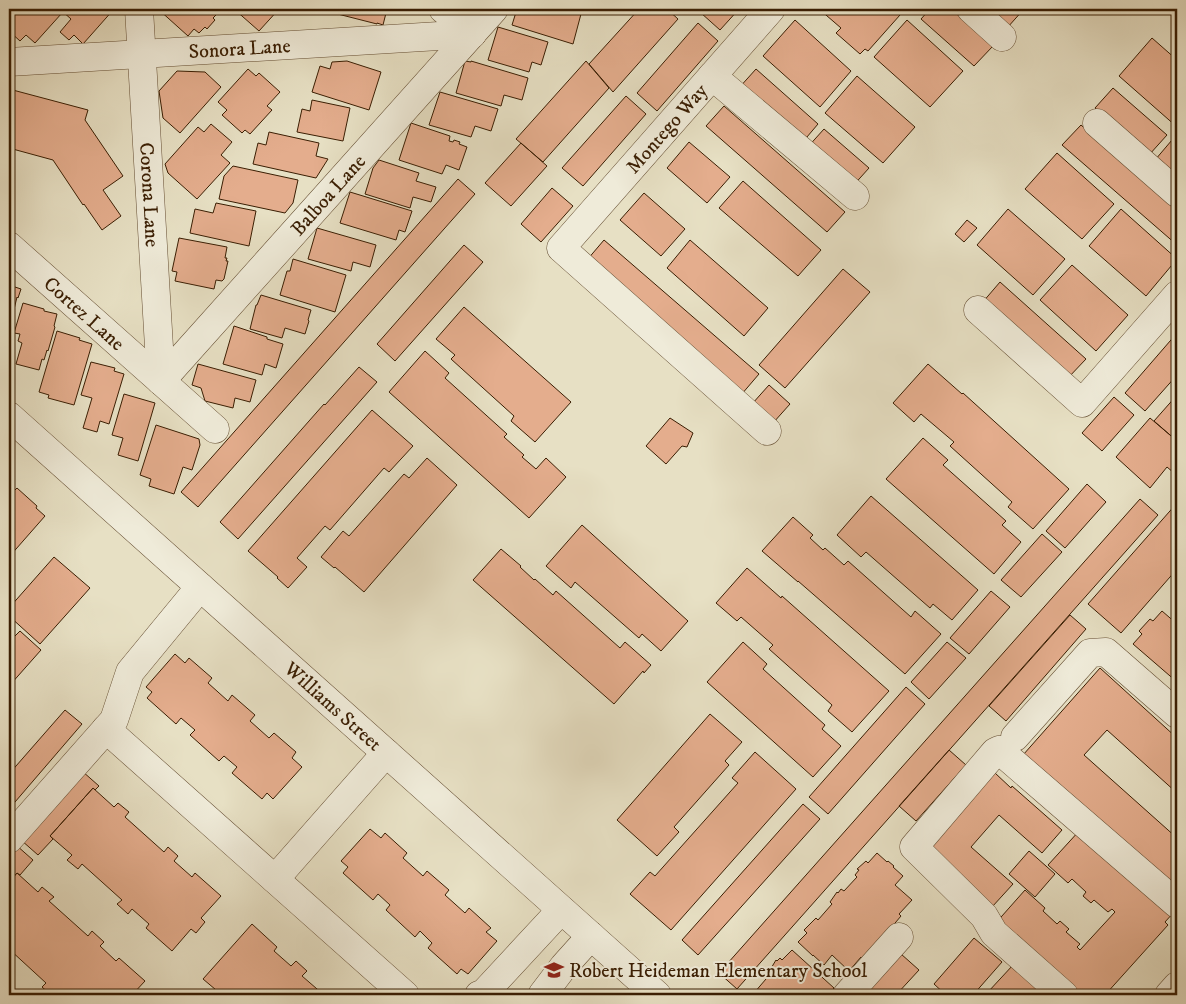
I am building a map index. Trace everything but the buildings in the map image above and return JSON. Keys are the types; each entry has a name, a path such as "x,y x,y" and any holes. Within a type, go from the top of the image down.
{"street":[{"name":"Corona Lane","path":"139,9 161,381"},
{"path":"443,9 472,34"},
{"name":"Balboa Lane","path":"161,381 494,9"},
{"name":"Montego Way","path":"767,431 561,248 771,9"},
{"path":"971,9 1002,37"},
{"name":"Sonora Lane","path":"9,62 472,34"},
{"path":"712,76 855,196"},
{"path":"1097,123 1177,194"},
{"name":"Cortez Lane","path":"9,246 215,429"},
{"path":"978,310 1082,403 1177,295"},
{"name":"Williams Street","path":"9,416 657,995"},
{"path":"9,840 114,720 130,672 200,587"},
{"path":"1014,737 1090,653 1106,652 1177,714"},
{"path":"106,729 405,995"},
{"path":"1064,995 994,932 984,916 914,847 995,752 999,750 1177,904"},
{"path":"275,879 386,753"},
{"path":"479,995 484,993 561,910"},
{"path":"541,995 591,936"},
{"path":"847,995 899,937"},
{"path":"1169,995 1177,986"}],"place":[{"name":"Robert Heideman Elementary School","path":"554,970"}]}
